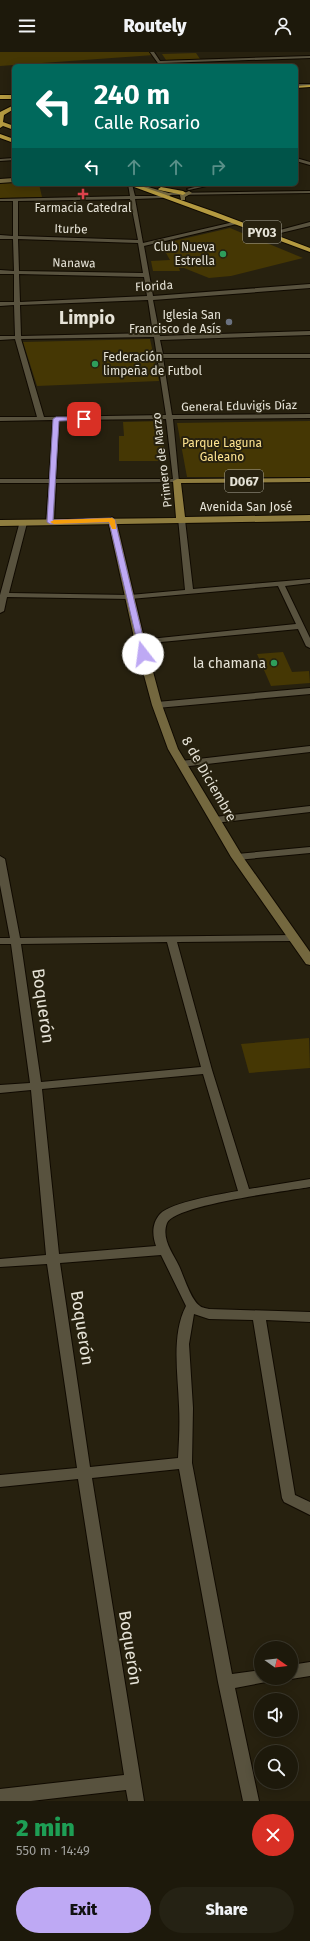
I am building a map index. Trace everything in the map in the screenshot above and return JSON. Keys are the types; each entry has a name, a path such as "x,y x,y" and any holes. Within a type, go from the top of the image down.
{"highway":[{"path":"298,86 310,86"},
{"path":"0,98 12,98"},
{"path":"12,108 1,114 0,124 12,127"},
{"path":"0,136 12,140"},
{"name":"PY03","path":"134,186 162,197 213,213 310,250"},
{"name":"PY03","path":"149,186 169,194 185,195 213,213"},
{"path":"153,186 185,195"}],"main road":[{"name":"D067","path":"177,481 310,480"},
{"name":"Primero de Marzo","path":"177,481 181,520"},
{"name":"Avenida San José","path":"0,523 310,518"}],"street":[{"path":"152,52 161,64 208,60 308,57"},
{"path":"250,52 260,62"},
{"path":"301,52 308,57"},
{"path":"205,56 211,64"},
{"path":"293,57 310,62"},
{"path":"0,160 12,159"},
{"path":"298,160 309,164"},
{"path":"298,166 309,164"},
{"path":"0,181 12,180"},
{"name":"Primero de Marzo","path":"129,186 151,298 170,418 177,481"},
{"path":"138,186 151,191 169,194"},
{"path":"204,186 187,190 185,191 185,195 310,192"},
{"path":"0,205 15,202 162,197"},
{"path":"0,200 15,202"},
{"path":"15,202 18,338 41,419"},
{"name":"Iturbe","path":"0,237 141,243 238,223"},
{"path":"268,234 310,224"},
{"name":"Nanawa","path":"0,272 147,276"},
{"name":"Florida","path":"0,304 151,298 310,286"},
{"path":"0,338 157,337 310,333"},
{"path":"160,356 310,356"},
{"name":"General Eduvigis Díaz","path":"0,420 310,416"},
{"path":"50,522 56,419"},
{"path":"0,481 177,481"},
{"name":"8 de Diciembre","path":"112,520 140,642 158,705 173,749 237,857 310,961"},
{"name":"Primero de Marzo","path":"181,520 189,592"},
{"path":"0,611 23,523"},
{"path":"4,595 130,597 310,581"},
{"path":"280,583 310,646"},
{"path":"140,642 300,626"},
{"path":"158,705 310,691"},
{"path":"181,764 310,749"},
{"path":"215,820 310,809"},
{"path":"237,857 310,850"},
{"name":"Boquerón","path":"0,859 15,940 36,1086 53,1260 84,1473 136,1801"},
{"path":"0,941 294,938"},
{"path":"171,940 207,1070 245,1194"},
{"path":"0,1089 207,1070"},
{"path":"310,1183 245,1194 173,1210 165,1215 160,1228 159,1237 163,1250 192,1306 201,1313 310,1317"},
{"path":"0,1263 53,1260 163,1250"},
{"path":"192,1306 188,1314 183,1344 186,1408 186,1463 226,1682 251,1801"},
{"path":"259,1316 289,1498 310,1509"},
{"path":"0,1481 186,1463"},
{"path":"298,1671 310,1669"},
{"path":"226,1682 254,1678"},
{"path":"0,1797 132,1782"}],"green space":[{"path":"0,52 153,52 154,55 12,64 0,66"},
{"path":"196,53 200,59 166,60 162,54"},
{"path":"12,182 12,186 39,186 42,197 0,198 0,183"},
{"path":"230,228 303,258 231,276 209,278 184,268 179,268 180,271 153,271 151,261 170,260 161,244"},
{"path":"150,339 159,381 37,386 23,342"},
{"path":"161,421 166,461 119,461 119,436 124,436 123,422"},
{"name":"Parque Laguna Galeano","path":"310,421 310,477 187,477 177,423"},
{"path":"283,652 292,672 309,671 310,683 271,686 257,654"},
{"path":"309,1038 310,1068 249,1073 241,1044"}],"slow traffic":[{"path":"54,522 112,520 114,528"}],"place":[{"name":"Farmacia Catedral","path":"83,194"},
{"name":"Club Nueva Estrella","path":"223,254"},
{"name":"Iglesia San Francisco de Asís","path":"229,322"},
{"name":"Federación limpeña de Futbol","path":"95,364"},
{"name":"la chamana","path":"274,663"}],"district":[{"name":"Limpio","path":"87,318"}],"route":[{"path":"84,419 56,419 50,522 112,520 143,654"}]}
